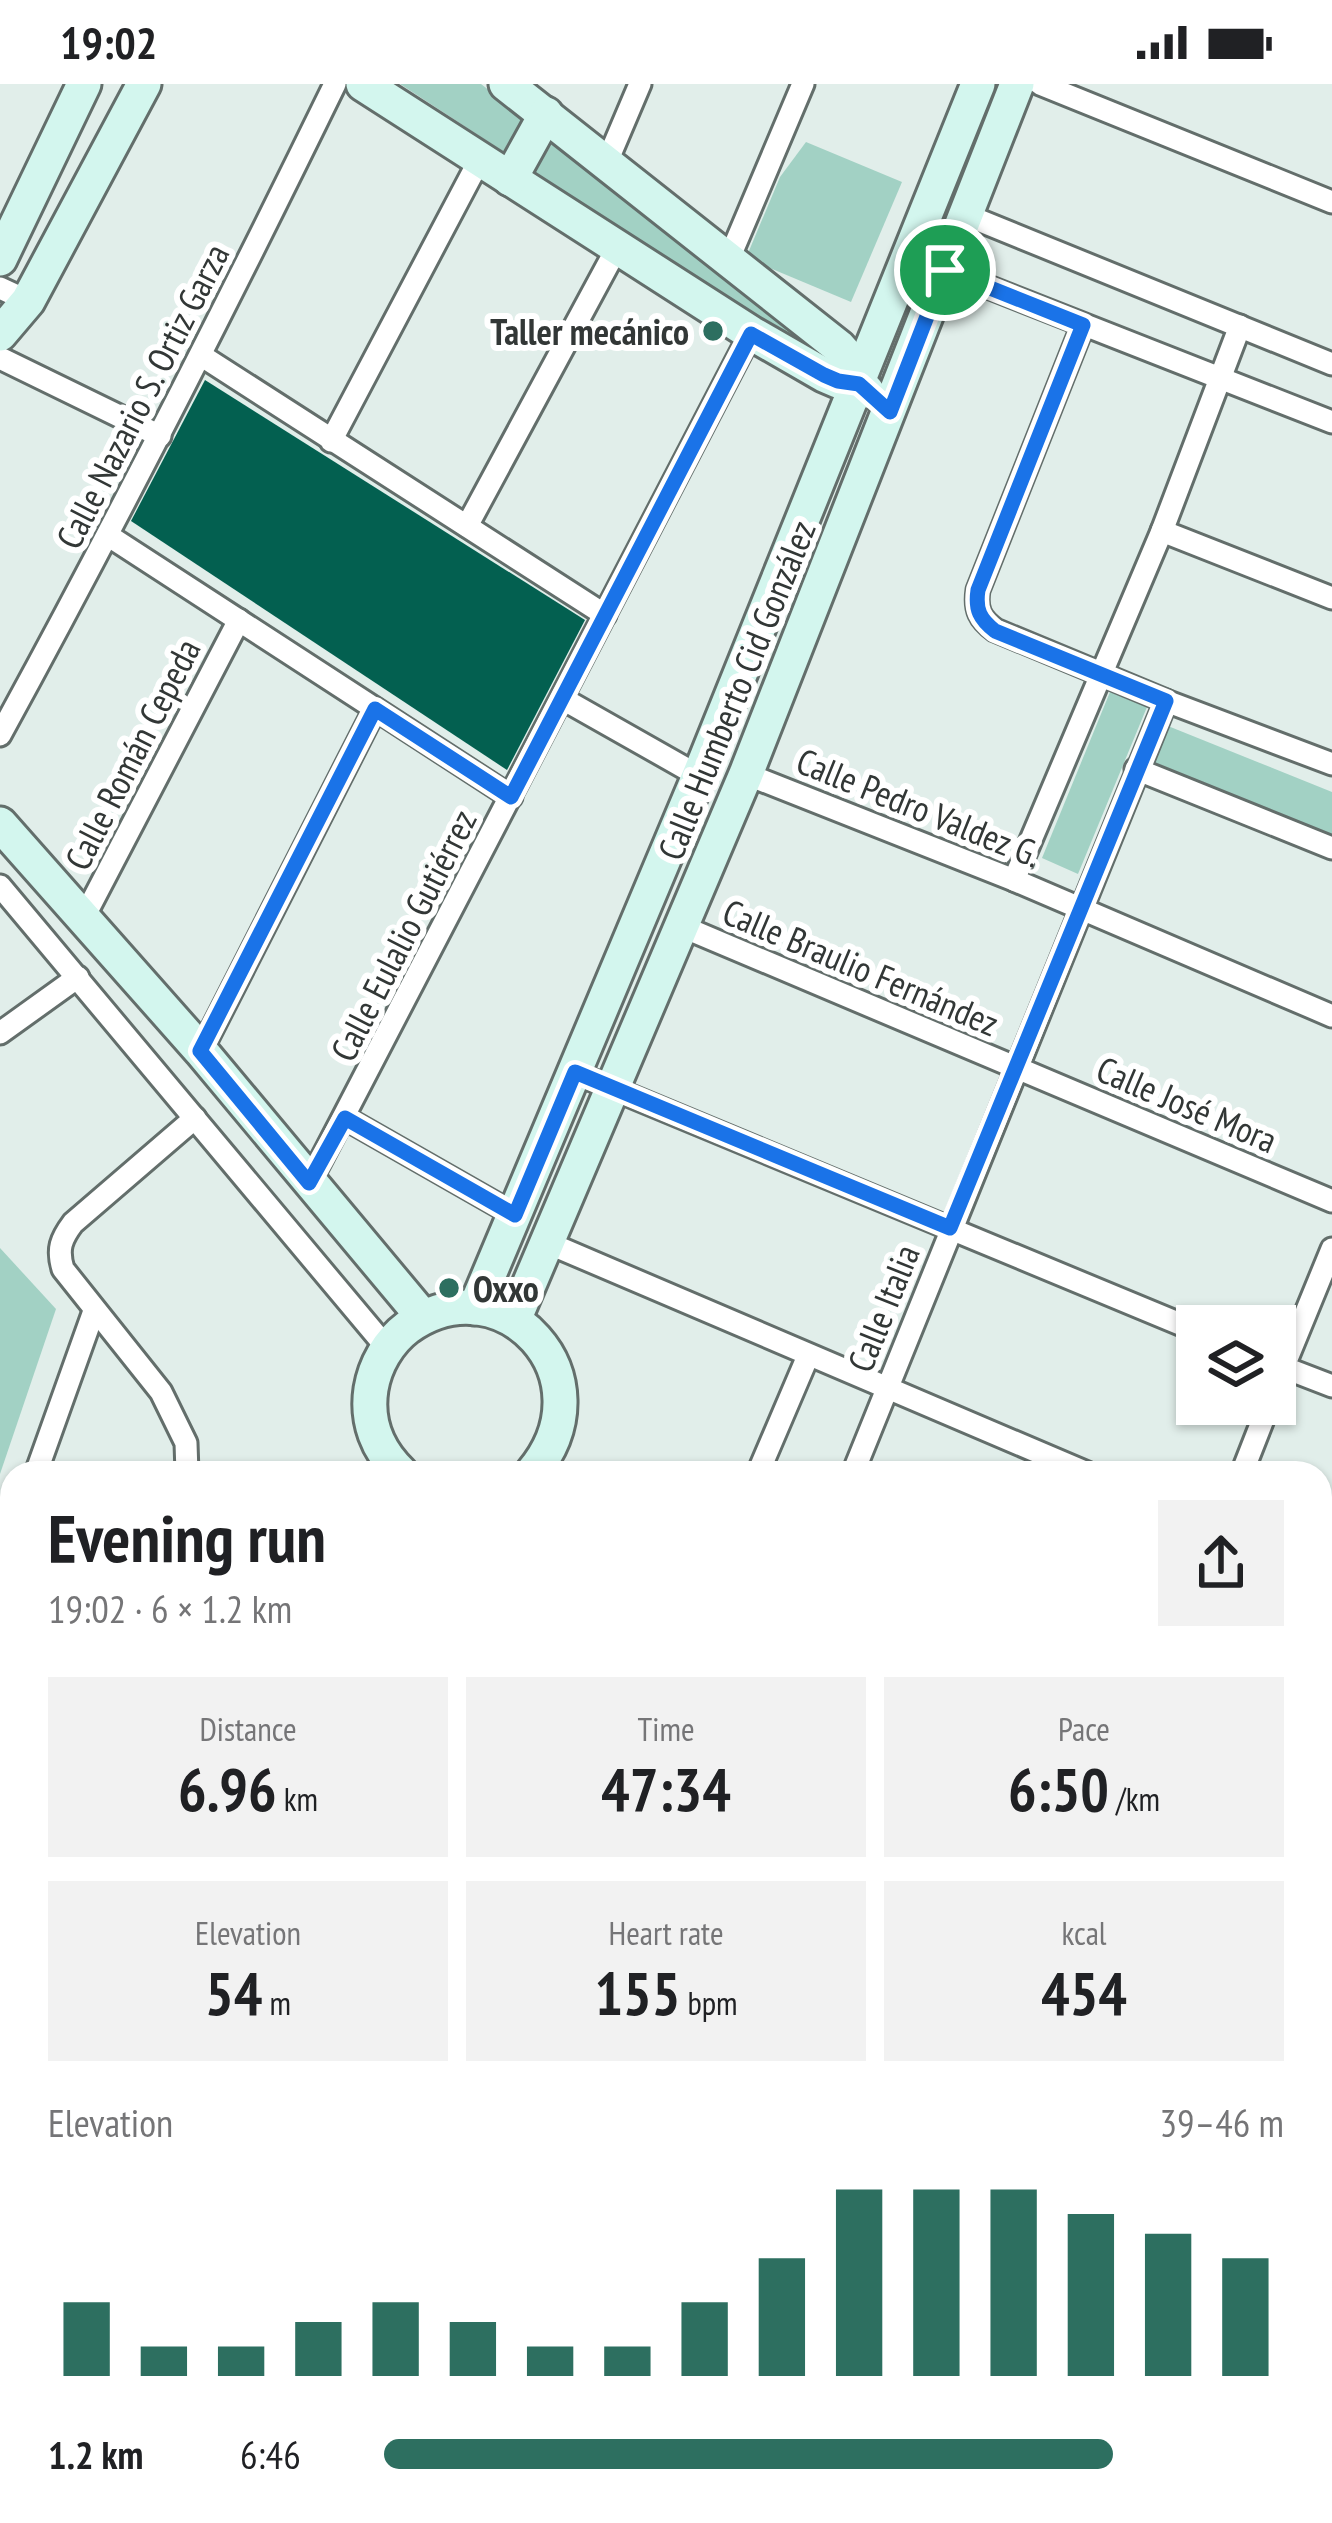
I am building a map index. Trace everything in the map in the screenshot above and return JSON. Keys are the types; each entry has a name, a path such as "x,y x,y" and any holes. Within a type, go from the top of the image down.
{"street":[{"path":"0,259 84,84"},
{"path":"0,334 14,294 144,84"},
{"name":"Calle Nazario S. Ortiz Garza","path":"0,735 202,356 335,84"},
{"path":"363,84 751,334 824,375 859,384"},
{"path":"506,84 839,347 854,366 859,384 890,412"},
{"path":"606,164 640,84"},
{"path":"728,261 803,84"},
{"name":"Calle Humberto Cid González","path":"475,1308 699,776 978,84"},
{"name":"Calle Humberto Cid González","path":"514,1320 746,774 1017,84"},
{"path":"1040,84 1332,202"},
{"path":"510,178 546,114"},
{"path":"331,441 480,159"},
{"path":"966,214 1332,364"},
{"path":"467,526 618,245"},
{"path":"945,270 1332,422"},
{"path":"1083,325 978,590 976,606 982,620 995,631 1332,764"},
{"path":"1014,880 1162,531 1240,326"},
{"name":"Calle Eulalio Gutiérrez","path":"309,1183 751,334"},
{"path":"202,356 605,615"},
{"path":"0,358 160,436"},
{"path":"1162,531 1332,598"},
{"path":"109,536 511,797"},
{"name":"Calle Román Cepeda","path":"83,919 239,620"},
{"path":"758,629 797,647"},
{"path":"563,699 699,776"},
{"name":"Calle Italia","path":"858,1461 1166,701"},
{"path":"200,1051 375,709"},
{"path":"1136,769 1332,848"},
{"name":"Calle Pedro Valdez G.","path":"746,774 1014,880 1332,1016"},
{"path":"0,824 200,1051 423,1317"},
{"path":"0,886 387,1348"},
{"name":"Calle Braulio Fernández","path":"681,926 1016,1069"},
{"path":"0,1034 78,977"},
{"name":"Calle José Mora","path":"1016,1069 1332,1201"},
{"path":"575,1072 1176,1322"},
{"path":"187,1461 186,1443 161,1392 94,1311 63,1269 58,1253 73,1223 195,1118"},
{"path":"345,1118 515,1215"},
{"path":"548,1243 1058,1461"},
{"path":"1296,1332 1332,1250"},
{"path":"388,1461 374,1434 369,1404 374,1375 387,1348 423,1317 475,1308 514,1320 538,1340 555,1367 562,1398 558,1430 547,1461"},
{"path":"40,1461 94,1311"},
{"path":"763,1461 808,1356"},
{"path":"1296,1377 1332,1386"},
{"path":"1247,1461 1261,1425"}],"green space":[{"path":"400,84 481,84 525,118 504,152"},
{"path":"806,142 902,182 851,302 746,258 780,177"},
{"path":"552,144 824,344 816,355 532,174"},
{"path":"1110,692 1147,707 1078,874 1042,858"},
{"path":"1168,726 1332,792 1332,837 1151,761"},
{"path":"0,1248 56,1309 4,1461 0,1461"}],"building":[{"path":"205,380 585,620 507,770 131,521"}],"place":[{"name":"Taller mecánico","path":"713,331"},
{"name":"Oxxo","path":"449,1288"}],"route":[{"path":"945,270 1083,325 978,590 976,606 982,620 995,631 1166,701 950,1228 575,1072 515,1215 345,1118 309,1183 200,1051 375,709 511,797 751,334 824,375 859,384 890,412 945,270"}]}
